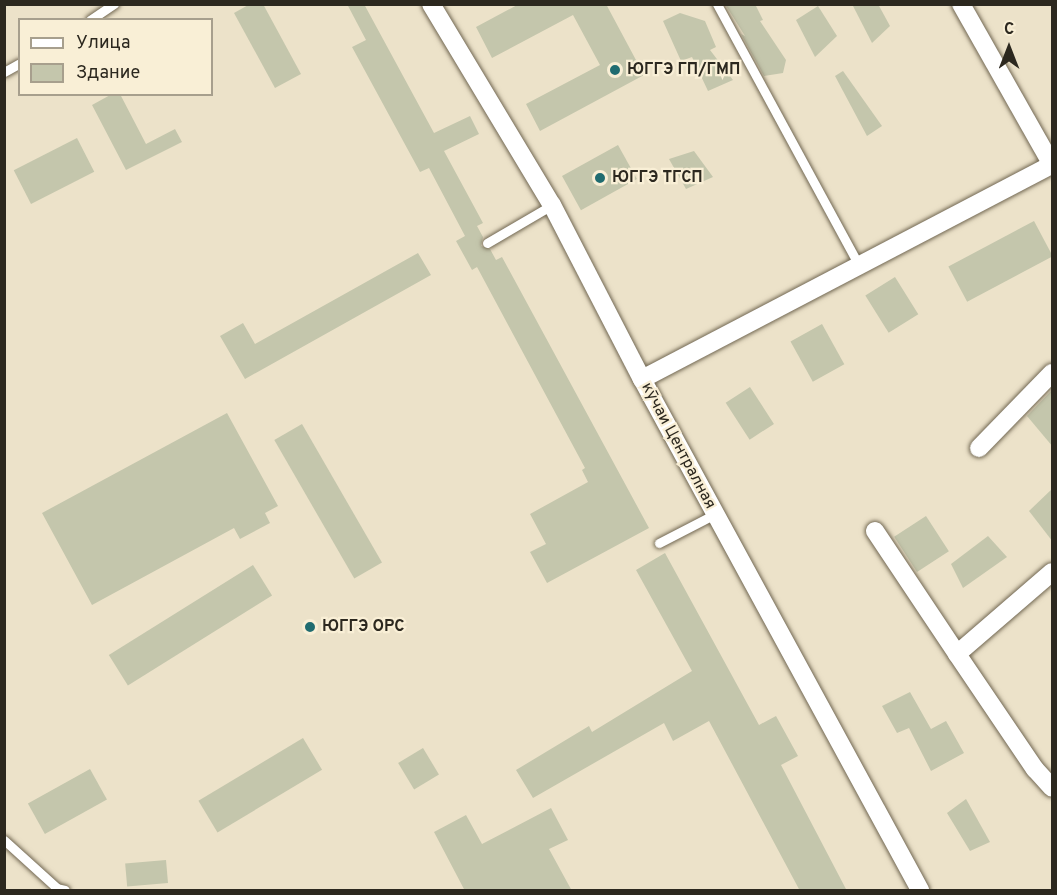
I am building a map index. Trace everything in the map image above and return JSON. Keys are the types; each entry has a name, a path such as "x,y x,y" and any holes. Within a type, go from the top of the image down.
{"street":[{"name":"кӯчаи Централная","path":"432,4 552,205 642,379 920,891"},
{"path":"642,379 1052,165 961,4"},
{"path":"980,448 1053,373"},
{"path":"875,531 1035,769 1053,788"},
{"path":"957,654 1053,572"}],"lane":[{"path":"93,18 114,4"},
{"path":"717,4 860,267"},
{"path":"4,72 18,64"},
{"path":"487,243 552,205"},
{"path":"659,543 715,514"},
{"path":"4,840 57,888 65,891"}],"building":[{"path":"250,4 263,4 301,74 275,88 234,13"},
{"path":"347,4 364,4 434,133 470,116 479,134 444,151 483,223 477,226 483,237 481,246 490,249 496,260 502,257 649,528 547,583 530,552 546,544 530,514 588,482 582,470 585,468 477,267 472,270 456,241 465,236 429,168 420,172 352,47 366,40"},
{"name":"ЮГГЭ ГП/ГМП","path":"519,4 606,4 644,75 540,131 526,104 600,65 573,15 492,58 476,27"},
{"path":"725,4 755,4 763,20 760,21 786,60 783,73 764,76 741,34 745,36"},
{"path":"852,4 878,4 890,26 872,43"},
{"path":"818,6 837,36 815,57 796,20"},
{"path":"680,13 705,21 716,47 710,50 733,80 708,91 692,57 681,61 663,21"},
{"path":"843,71 882,126 867,136 835,76"},
{"path":"108,96 121,96 146,144 175,129 182,142 126,170 92,105"},
{"path":"77,138 94,172 31,204 14,170"},
{"name":"ЮГГЭ ТГСП","path":"618,145 637,179 581,210 562,176"},
{"path":"694,151 713,177 686,189 669,159"},
{"path":"1034,221 1052,257 967,302 948,267"},
{"path":"418,253 431,275 245,379 220,336 243,323 255,344"},
{"path":"895,277 918,314 889,333 865,296"},
{"path":"822,324 844,364 813,382 791,341"},
{"path":"750,387 774,424 750,440 726,403"},
{"path":"1053,389 1053,447 1027,416"},
{"path":"227,413 278,506 265,513 270,523 240,539 234,528 92,605 42,513"},
{"path":"302,424 382,563 354,579 274,440"},
{"path":"1053,488 1053,542 1029,511"},
{"path":"926,516 949,551 917,572 894,537"},
{"path":"988,536 1007,557 963,588 951,564"},
{"path":"665,553 759,725 776,716 798,756 781,765 847,891 800,891 709,721 673,741 664,723 533,798 516,770 589,726 592,732 692,671 636,570"},
{"path":"253,565 272,596 128,686 109,655"},
{"path":"910,692 931,729 946,721 964,753 931,771 909,728 897,733 882,706"},
{"path":"303,738 322,770 217,833 198,801"},
{"path":"423,748 439,775 414,790 398,763"},
{"path":"90,769 107,800 45,834 28,803"},
{"path":"966,799 990,842 970,851 947,813"},
{"path":"551,808 568,840 549,849 572,891 465,891 434,832 466,815 482,844"},
{"path":"166,860 168,883 127,886 125,864"}],"place":[{"name":"ЮГГЭ ГП/ГМП","path":"615,70"},
{"name":"ЮГГЭ ТГСП","path":"600,178"},
{"name":"ЮГГЭ ОРС","path":"310,627"}]}
